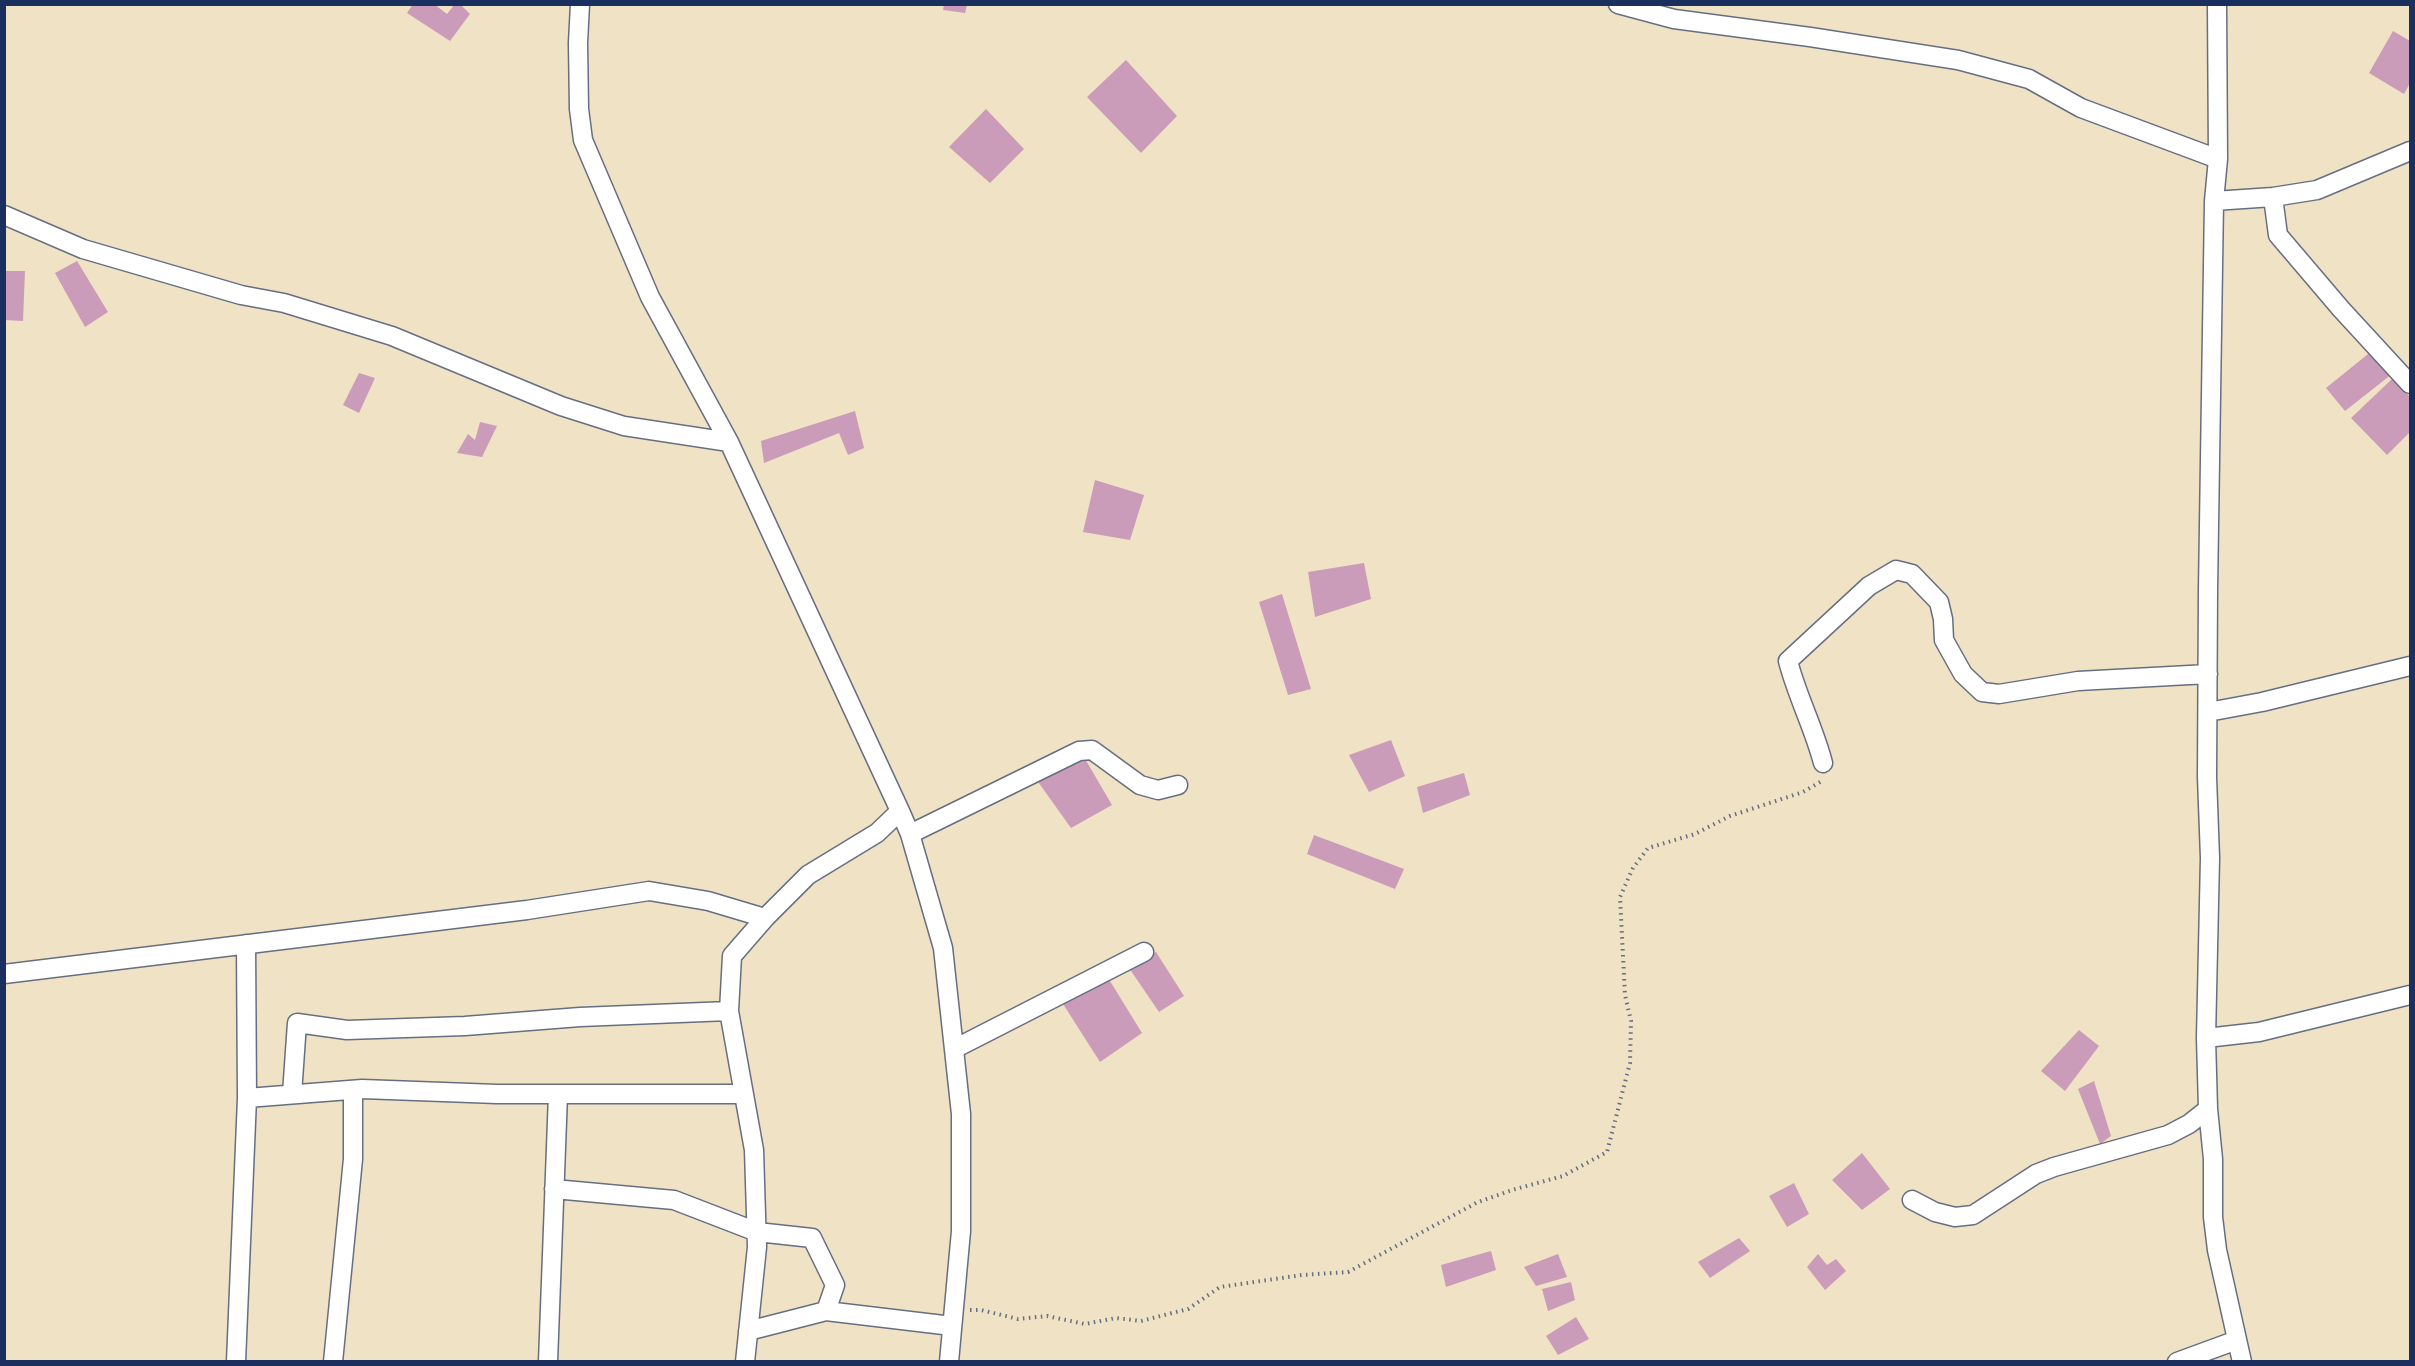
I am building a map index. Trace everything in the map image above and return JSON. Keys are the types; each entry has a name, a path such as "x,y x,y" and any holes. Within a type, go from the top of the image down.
{"street":[{"path":"580,4 579,109 583,140 650,297 729,442 900,811 910,834 943,948 961,1114 961,1231 949,1362"},
{"path":"1618,4 1674,19 1958,60 2029,79 2081,108 2218,159"},
{"path":"2217,4 2218,159 2214,201 2208,590 2210,858 2206,1038 2208,1109 2213,1159 2213,1217 2217,1250 2242,1362"},
{"path":"2214,201 2273,197 2317,190 2410,151"},
{"path":"2273,197 2278,235 2341,309 2410,384"},
{"path":"4,215 83,249 241,295 284,303 392,336 561,406 624,426 729,442"},
{"path":"1823,763 1815,732 1796,691 1788,661 1869,586 1896,570 1912,574 1939,602 1944,640 1963,674 1982,692 1999,694 2078,681 2208,674"},
{"path":"2208,712 2262,702 2410,666"},
{"path":"910,834 1079,751 1092,750 1140,785 1158,790 1178,785"},
{"path":"745,1362 757,1232 754,1150 729,1011 732,957 765,918 808,875 877,833 900,811"},
{"path":"4,974 527,910 649,891 708,901 765,918"},
{"path":"236,1362 247,1098 246,945"},
{"path":"954,1049 1144,952"},
{"path":"2206,1038 2259,1032 2410,995"},
{"path":"292,1095 297,1023 347,1030 430,1028 579,1017 729,1011"},
{"path":"247,1098 353,1090 558,1094 743,1094"},
{"path":"333,1362 353,1159 353,1090"},
{"path":"548,1362 558,1094"},
{"path":"1912,1200 1945,1215 1955,1217 1973,1215 2036,1174 2168,1135 2208,1109"},
{"path":"554,1189 674,1200 757,1232 812,1238 835,1285 826,1311"},
{"path":"748,1331 826,1311 953,1318"},
{"path":"2177,1362 2237,1340"}],"path":[{"path":"953,1318 981,1310 1018,1319 1047,1316 1085,1324 1116,1318 1141,1321 1188,1309 1220,1287 1302,1275 1348,1272 1478,1202 1563,1176 1607,1152 1630,1063 1631,1021 1625,995 1620,897 1633,868 1648,848 1695,834 1730,816 1803,792 1823,780 1823,763"}],"building":[{"path":"413,4 434,4 447,14 455,4 460,4 470,14 450,41 407,13"},
{"path":"944,5 967,5 965,13 943,10"},
{"path":"2393,31 2410,41 2410,83 2404,94 2369,73"},
{"path":"1126,60 1177,116 1141,153 1087,97"},
{"path":"986,109 1024,149 990,183 949,147"},
{"path":"77,261 108,312 85,327 55,273"},
{"path":"4,271 25,271 23,321 4,320"},
{"path":"2373,350 2392,374 2345,411 2326,388"},
{"path":"359,373 375,378 359,413 343,405"},
{"path":"2393,378 2410,397 2410,432 2387,455 2351,418"},
{"path":"855,411 864,448 848,455 839,433 764,463 761,441"},
{"path":"480,422 497,426 482,457 457,453 468,434 475,440"},
{"path":"1095,480 1144,495 1130,540 1083,532"},
{"path":"1364,563 1371,599 1315,617 1308,572"},
{"path":"1282,594 1311,689 1288,695 1259,602"},
{"path":"1391,740 1405,776 1369,792 1349,755"},
{"path":"1084,757 1112,805 1071,828 1036,779"},
{"path":"1464,773 1470,795 1423,813 1417,787"},
{"path":"1314,835 1404,869 1395,889 1307,854"},
{"path":"1156,952 1184,996 1159,1012 1129,968"},
{"path":"1110,981 1142,1033 1100,1062 1058,996"},
{"path":"2079,1030 2099,1046 2065,1091 2041,1071"},
{"path":"2094,1081 2111,1136 2100,1144 2078,1089"},
{"path":"1862,1153 1890,1189 1862,1210 1832,1180"},
{"path":"1794,1183 1809,1214 1787,1227 1769,1196"},
{"path":"1739,1238 1750,1251 1710,1278 1698,1262"},
{"path":"1491,1251 1496,1270 1446,1287 1441,1265"},
{"path":"1558,1254 1567,1277 1536,1286 1524,1267"},
{"path":"1818,1254 1827,1265 1836,1259 1846,1271 1825,1290 1807,1267"},
{"path":"1571,1282 1575,1300 1548,1311 1542,1289"},
{"path":"1576,1317 1589,1339 1558,1355 1546,1336"}]}
